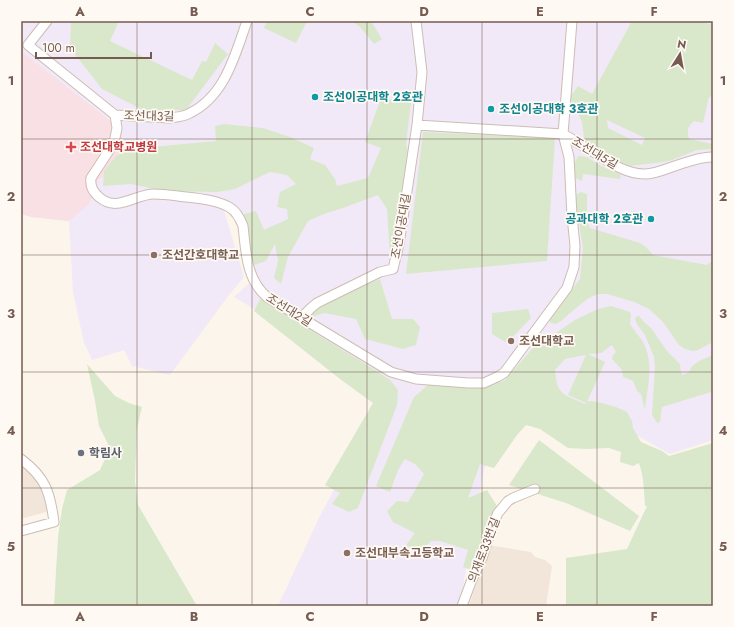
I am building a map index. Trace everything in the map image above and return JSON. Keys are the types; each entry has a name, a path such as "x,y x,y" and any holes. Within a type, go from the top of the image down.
{"street":[{"path":"47,21 28,45 115,115"},
{"name":"조선대3길","path":"115,115 169,118 176,117 190,114 210,100 229,71 247,21"},
{"name":"조선이공대길","path":"301,318 317,303 380,272 393,269 399,244 417,125 422,72 416,21"},
{"name":"조선대5길","path":"572,21 564,134 615,166 626,171 636,173 653,173 686,162 708,157 713,158"},
{"name":"조선대2길","path":"115,115 117,128 114,143 91,178 90,182 96,195 102,200 121,203 153,194 212,201 230,207 241,220 243,226 249,268 252,277 258,289 267,297 391,372 416,379 468,383 484,383 501,375 567,288 574,267 575,246 569,157 564,134"},
{"path":"417,125 564,134"},
{"path":"21,459 37,473 46,486 50,495 54,522 21,531"},
{"name":"의재로33번길","path":"462,606 482,558 498,513 508,501 535,490"}],"shaded area":[{"name":"조선대학교","path":"21,21 713,21 713,440 670,454 565,395 512,421 484,469 463,587 458,606 278,606 319,518 383,398 382,385 234,297 257,276 240,209 220,197 244,277 170,375 132,366 124,350 92,360 84,343 73,292 69,221 31,217 21,214"},
{"name":"조선대학교병원","path":"21,51 122,129 122,165 98,180 89,204 69,221 31,217 21,214"},
{"path":"21,464 30,471 43,490 49,511 21,519"},
{"path":"489,545 531,552 535,557 545,560 552,566 546,606 469,606"}],"green space":[{"path":"71,21 119,21 110,41 192,80 202,61 206,62 215,43 228,54 186,110 143,110 102,89 70,48"},
{"path":"267,21 307,21 296,43 264,28"},
{"path":"352,21 371,21 382,39 374,44 360,27"},
{"path":"632,21 688,21 713,24 713,96 709,97 703,123 694,121 690,125 688,131 689,139 713,144 712,149 697,150 663,162 630,166 606,156 584,139 582,122 570,97 578,86 592,94","holes":["607,120 645,138 642,145 608,128"]},
{"path":"381,98 411,103 406,144 410,159 393,251 390,255 387,209 378,195 308,221 288,257 281,284 274,278 278,261 275,244 266,261 254,265 241,215 256,211 264,230 288,219 287,209 277,207 280,192 296,184 287,175 270,172 235,189 217,192 164,191 131,184 103,186 104,171 116,156 130,149 216,141 215,126 224,124 263,128 290,137 314,148 310,159 325,165 335,179 337,186 368,178 381,148 365,142"},
{"path":"423,132 555,138 547,261 406,274"},
{"path":"578,156 587,157 601,166 621,175 620,179 583,174 582,181 575,178 572,168"},
{"path":"581,192 587,194 587,222 590,228 640,243 653,255 707,265 713,260 713,342 698,350 693,351 685,349 679,345 663,322 649,309 634,302 607,294 598,294 589,298 561,321 556,324 551,323 549,317 580,279 583,248 575,198 577,194"},
{"path":"380,279 392,319 413,319 420,327 416,345 403,349 365,339 356,319 324,313 312,317 311,311 326,302"},
{"path":"260,299 375,370 390,380 398,390 397,405 358,508 349,512 332,504 340,493 325,485 373,403 254,311"},
{"path":"611,306 630,312 630,324 643,342 646,350 649,366 649,383 645,408 641,394 637,391 633,381 623,377 622,370 612,359 616,352 612,345 601,353 588,354 605,362 587,402 598,402 627,412 632,421 633,428 641,442 662,451 669,456 713,443 713,606 566,606 566,558 627,549 647,506 645,506 643,479 639,463 633,466 620,462 621,452 609,448 568,448 540,429 526,425 517,435 494,468 480,464 468,498 487,490 497,506 471,570 463,567 468,550 440,541 431,541 420,553 406,545 415,533 393,522 387,511 397,501 408,502 413,494 424,474 415,464 405,459 398,470 390,492 376,486 414,397 429,384 487,387 505,380 532,349 575,320 598,309","holes":["586,355 568,395 586,403 585,404 567,396 560,390 556,379 555,370 565,359"]},
{"path":"528,309 531,318 507,343 492,334 492,313"},
{"path":"639,316 651,328 667,351 680,364 681,373 683,375 689,372 692,366 699,361 713,355 713,395 711,392 662,407 660,422 657,423 652,415 655,367 654,357 645,335 637,324 635,319"},
{"path":"87,364 115,396 129,403 142,407 137,428 135,481 138,505 197,606 54,606 58,537 62,509 67,490 100,470 109,446 99,426"},
{"path":"539,440 639,516 630,531 566,503 509,485"}],"place":[{"name":"조선이공대학 2호관","path":"315,97"},
{"name":"조선이공대학 3호관","path":"491,109"},
{"name":"조선대학교병원","path":"71,147"},
{"name":"공과대학 2호관","path":"651,219"},
{"name":"조선간호대학교","path":"154,255"},
{"name":"조선대학교","path":"511,341"},
{"name":"학림사","path":"81,453"},
{"name":"조선대부속고등학교","path":"347,553"}]}
